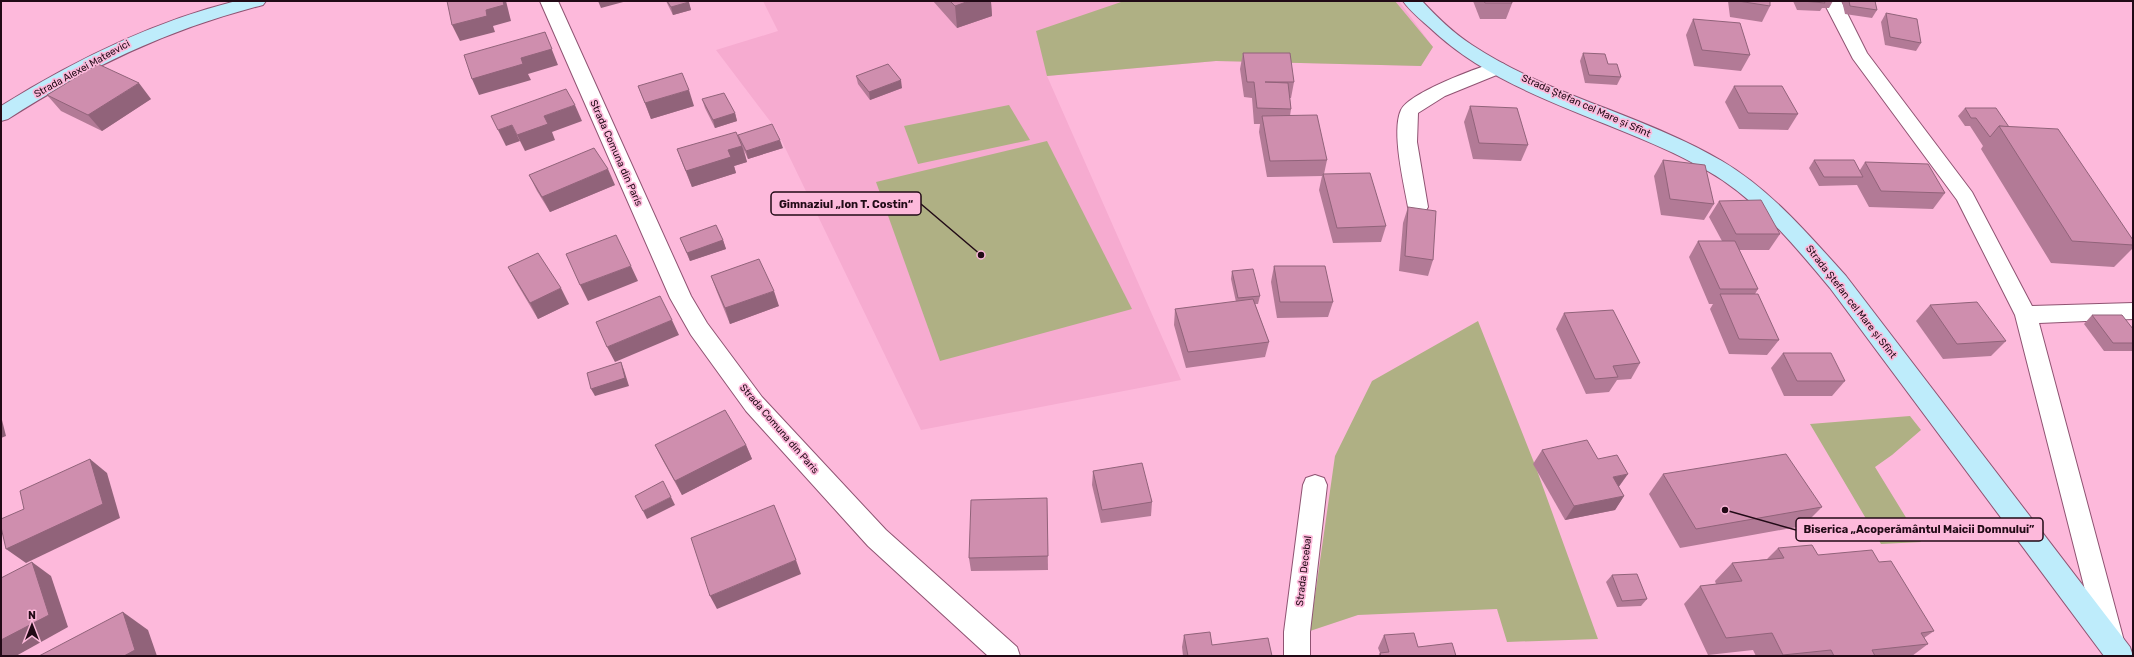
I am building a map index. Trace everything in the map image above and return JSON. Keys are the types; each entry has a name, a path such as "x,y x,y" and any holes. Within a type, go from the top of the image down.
{"street":[{"name":"Strada Alexei Mateevici","path":"1,114 106,53 156,30 208,13 257,1"},
{"name":"Strada Comuna din Paris","path":"549,1 680,298 699,329 754,404 877,538 1007,656"},
{"name":"Strada Ștefan cel Mare și Sfînt","path":"1412,1 1466,49 1498,68 1686,150 1717,167 1755,195 1789,225 1838,282 2116,651"},
{"path":"1832,1 1859,55 1965,197 2026,315 2116,651"},
{"path":"1418,207 1406,128 1409,111 1424,99 1498,68"},
{"path":"2026,315 2133,311"},
{"name":"Strada Decebal","path":"1297,656 1296,632 1315,485"}],"shaded area":[{"path":"763,1 1399,1 1433,47 1421,66 1216,61 1047,76 1181,380 921,430 776,129 716,50 778,31"}],"green space":[{"path":"1124,1 1395,1 1433,47 1421,66 1216,61 1047,76 1036,31"},
{"path":"1009,105 1030,140 918,164 904,126"},
{"path":"1047,141 1132,309 940,361 876,182"},
{"path":"1478,321 1535,465 1598,639 1507,642 1497,609 1358,615 1310,631 1335,456 1372,381"},
{"path":"1910,416 1921,430 1892,455 1875,467 1921,542 1881,544 1810,424"}],"building":[{"path":"447,1 503,1 504,5 486,10 487,16 452,25"},
{"path":"667,1 688,1 689,2 671,7"},
{"path":"950,1 969,1 955,6"},
{"path":"1484,1 1511,1 1512,3 1485,3"},
{"path":"1738,1 1770,1 1770,6"},
{"path":"1802,1 1824,1 1825,3"},
{"path":"1849,1 1875,1 1877,10 1850,6"},
{"path":"1886,13 1917,19 1921,43 1890,37"},
{"path":"1693,19 1740,23 1750,55 1702,50"},
{"path":"545,32 552,49 521,58 523,64 472,79 464,55"},
{"path":"1243,53 1290,53 1294,82 1265,82 1288,83 1291,109 1257,108 1254,82 1247,82"},
{"path":"1583,53 1605,54 1608,64 1617,64 1621,77 1589,75"},
{"path":"98,64 139,83 88,115 47,95"},
{"path":"888,64 901,80 869,92 856,76"},
{"path":"682,73 689,90 645,103 638,86"},
{"path":"1734,86 1782,86 1798,114 1748,113"},
{"path":"566,89 575,105 544,116 548,124 517,135 512,125 498,130 491,116"},
{"path":"724,93 735,113 713,120 702,99"},
{"path":"1470,106 1517,108 1528,145 1479,143"},
{"path":"1965,108 1996,108 2009,127 1999,126 1990,137 1976,118 1971,118"},
{"path":"1317,115 1327,160 1270,161 1262,116"},
{"path":"772,124 780,140 746,151 738,135"},
{"path":"1999,126 2058,129 2133,240 2133,245 2072,241"},
{"path":"736,132 742,146 728,150 731,157 686,171 677,149"},
{"path":"594,148 608,169 542,197 529,175"},
{"path":"1663,160 1705,165 1714,204 1670,199"},
{"path":"1814,160 1854,160 1863,177 1824,177"},
{"path":"1865,162 1928,164 1945,193 1881,191"},
{"path":"1370,173 1386,226 1337,228 1323,174"},
{"path":"1761,200 1780,234 1736,234 1719,201"},
{"path":"1408,207 1436,211 1433,260 1405,256"},
{"path":"716,225 723,240 687,253 680,238"},
{"path":"616,235 631,266 580,285 566,254"},
{"path":"1698,241 1735,241 1758,289 1720,289"},
{"path":"538,253 561,288 530,303 508,267"},
{"path":"759,259 774,291 725,308 711,276"},
{"path":"1274,266 1325,266 1333,302 1280,302"},
{"path":"1253,269 1260,296 1238,298 1232,271"},
{"path":"1720,294 1758,294 1779,340 1739,339"},
{"path":"660,296 672,320 607,347 596,322"},
{"path":"1253,299 1269,342 1188,352 1175,309"},
{"path":"1977,302 2006,341 1957,344 1930,305"},
{"path":"1613,310 1640,363 1613,366 1618,377 1595,379 1564,313"},
{"path":"2092,315 2122,315 2133,329 2133,343 2113,343"},
{"path":"1783,353 1831,353 1845,381 1797,381"},
{"path":"621,362 625,378 591,389 587,373"},
{"path":"725,410 746,445 675,481 655,445"},
{"path":"1587,440 1598,459 1617,455 1628,474 1613,477 1624,496 1574,506 1542,450"},
{"path":"1786,454 1822,507 1696,529 1663,474"},
{"path":"90,459 103,504 6,549 1,527 1,519 24,509 20,491"},
{"path":"1142,463 1152,502 1102,510 1093,471"},
{"path":"663,481 671,497 643,511 635,496"},
{"path":"1047,498 1048,556 969,558 971,500"},
{"path":"774,505 796,560 710,596 691,538"},
{"path":"1812,545 1818,555 1872,550 1879,562 1891,561 1934,631 1921,633 1928,644 1872,650 1875,656 1834,656 1831,650 1783,655 1772,633 1726,638 1700,586 1742,581 1732,563 1784,558 1778,548"},
{"path":"32,562 49,615 1,640 1,578"},
{"path":"1637,574 1647,599 1622,601 1612,575"},
{"path":"123,612 135,650 124,656 39,656"},
{"path":"1210,632 1212,645 1268,638 1272,656 1188,656 1184,635"},
{"path":"1414,633 1418,647 1452,643 1456,656 1381,656 1380,653 1389,652 1384,635"}],"place":[{"name":"Gimnaziul „Ion T. Costin“","path":"981,255"},
{"name":"Biserica „Acoperământul Maicii Domnului”","path":"1725,510"}]}
